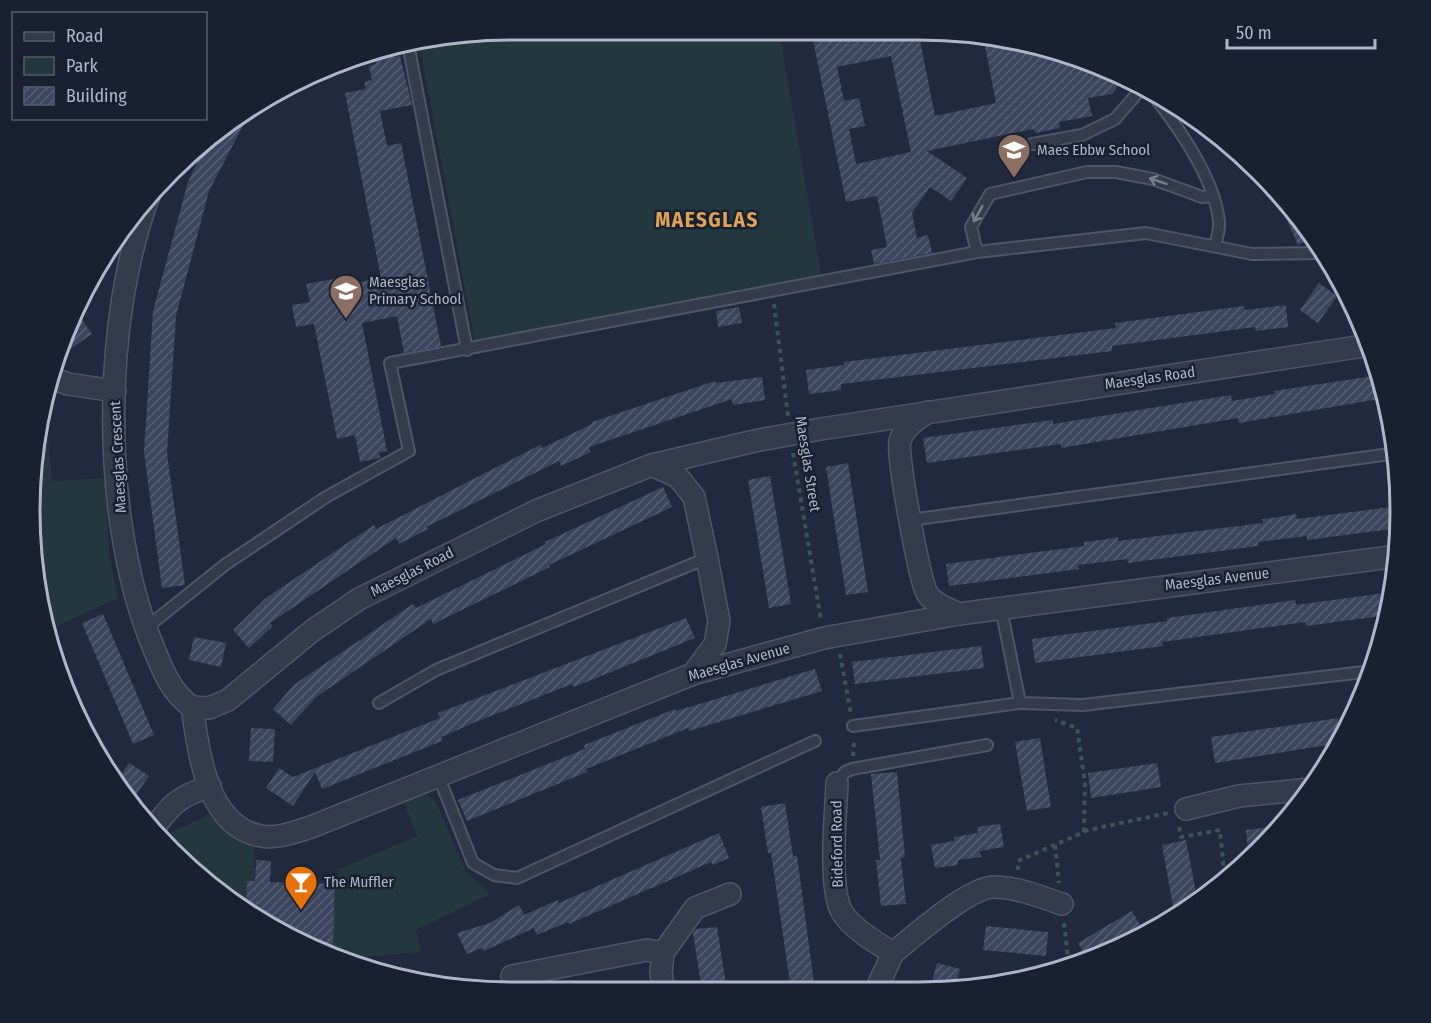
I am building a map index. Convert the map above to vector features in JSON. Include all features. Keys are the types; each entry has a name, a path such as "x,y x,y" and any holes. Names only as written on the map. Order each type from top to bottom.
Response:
{"street":[{"name":"Maesglas Crescent","path":"138,225 124,284 115,391 117,480 124,553 146,628 165,676 178,697 192,707"},
{"name":"Maesglas Road","path":"192,707 210,708 228,700 312,631 359,600 410,572 536,511 652,465 790,435 931,411 1361,346"},
{"path":"59,381 115,391"},
{"name":"Maesglas Road","path":"931,411 913,421 899,444 910,520 926,592 938,605 958,614"},
{"path":"652,465 678,477 694,498 707,558 719,621 715,644 693,674"},
{"name":"Maesglas Avenue","path":"192,707 198,748 210,786 224,816 244,830 262,836 285,835 693,674 830,637 958,614 1388,557"},
{"name":"Bideford Road","path":"845,776 835,884 843,913 871,940 893,953"},
{"path":"158,823 170,806 184,795 210,786"},
{"path":"1181,810 1239,796 1299,790"},
{"path":"880,982 893,953 953,904 992,886 1062,904"},
{"path":"662,982 663,953 695,908 730,894"},
{"path":"512,976 607,955 647,950 663,953"}],"lane":[{"path":"410,52 467,350"},
{"path":"1032,144 1082,135 1115,119 1137,94"},
{"path":"1162,108 1191,151 1213,196 1220,224 1215,245"},
{"path":"977,252 971,226 990,194 1086,172 1116,172 1153,179 1202,197 1213,196"},
{"path":"146,628 226,564 326,497 409,451 390,363 977,252 1146,232 1252,254 1313,253"},
{"path":"910,520 1386,454"},
{"path":"379,703 436,670 707,558"},
{"path":"1001,608 1025,704"},
{"path":"853,726 1025,704 1083,705 1363,672"},
{"path":"438,775 473,863 494,875 517,878 815,741"},
{"path":"845,776 987,745"}],"path":[{"name":"Maesglas Street","path":"773,292 790,435 830,637 853,726 845,776"},
{"path":"1025,704 1034,713 1077,728 1085,783 1084,831"},
{"path":"1018,891 1018,861 1084,831 1181,810 1181,837 1220,830 1224,871"}],"green space":[{"path":"512,40 781,40 823,285 475,344 420,50"},
{"path":"48,432 52,481 106,478 109,553 118,598 56,627 45,573 40,512"},
{"path":"427,795 436,802 466,872 490,894 416,930 421,952 359,957 331,947 333,947 335,884 339,869 417,836 403,801"},
{"path":"209,815 254,848 255,881 249,902 201,866 178,845 169,836 172,832"}],"building":[{"path":"813,40 920,40 935,116 996,103 985,46 1071,65 1119,85 1112,94 1088,98 1092,116 1059,122 1060,128 1036,133 1033,129 927,151 967,178 951,201 930,187 912,213 917,238 928,235 932,253 874,264 871,250 887,247 877,196 846,202","holes":["891,56 911,152 856,164 849,129 865,126 859,98 844,101 837,67"]},
{"path":"400,56 412,105 380,111 387,146 401,143 441,346 404,353 397,316 362,323 387,451 379,453 380,458 360,462 355,435 337,439 314,324 296,327 292,305 310,302 306,284 334,279 335,287 381,278 345,93 366,89 364,82 372,80 369,66 376,64 375,61"},
{"path":"243,125 209,191 176,316 167,453 185,585 162,588 144,452 153,311 188,182 199,159"},
{"path":"1285,214 1305,242 1298,245"},
{"path":"1319,283 1337,296 1318,323 1300,310"},
{"path":"1286,305 1288,327 1256,331 1255,327 1112,346 1112,351 841,384 841,390 809,394 806,370 844,365 844,362 1116,328 1115,323 1244,306 1245,310"},
{"path":"739,307 742,323 718,327 716,311"},
{"path":"82,319 92,334 69,350"},
{"path":"1370,376 1376,400 1239,423 1238,418 1061,448 1061,444 927,463 923,438 1053,420 1053,424 1231,395 1232,401 1275,394 1274,391"},
{"path":"762,377 765,400 733,405 732,399 589,447 591,452 561,466 559,461 426,527 428,529 399,544 396,538 270,623 273,626 249,648 233,630 266,598 374,525 376,529 540,445 542,448 592,422 715,381 716,383"},
{"path":"848,463 868,592 846,595 826,467"},
{"path":"770,476 791,604 769,608 748,480"},
{"path":"663,487 672,507 549,565 550,567 433,624 431,619 316,697 291,725 273,709 295,684 413,604 416,608 546,544 545,542"},
{"path":"1390,507 1389,529 1307,540 1307,536 1258,542 1258,546 1128,563 1127,559 1078,565 1079,569 949,586 946,564 1084,546 1084,542 1118,537 1118,541 1263,523 1262,519 1296,514 1297,519"},
{"path":"1383,593 1378,616 1306,626 1305,622 1162,642 1163,646 1035,663 1032,639 1167,621 1167,618 1295,600 1296,605"},
{"path":"103,614 154,735 133,744 82,623"},
{"path":"686,618 695,638 574,687 572,684 478,721 441,737 442,741 322,789 315,772 293,806 266,788 279,768 293,777 440,718 438,713"},
{"path":"194,637 226,643 221,667 189,660"},
{"path":"981,646 984,668 855,684 852,662"},
{"path":"815,669 822,691 689,731 688,728 467,821 458,800 585,749 584,745 675,709 676,711"},
{"path":"1338,718 1339,726 1328,745 1215,763 1211,737"},
{"path":"251,728 275,729 273,762 249,761"},
{"path":"1040,738 1051,807 1027,811 1015,742"},
{"path":"129,763 149,776 136,795 121,775"},
{"path":"1157,763 1161,787 1091,798 1088,773"},
{"path":"897,772 905,857 901,858 906,904 881,906 876,860 880,860 871,774"},
{"path":"785,803 793,856 797,856 814,982 790,982 771,853 768,853 761,807"},
{"path":"1000,824 1004,847 980,851 981,857 958,860 958,865 935,868 931,845 954,841 954,837 978,833 977,827"},
{"path":"1269,827 1248,850 1246,830"},
{"path":"719,833 729,858 713,865 711,862 569,924 568,922 537,935 534,928 484,951 482,948 467,954 457,933 490,923 519,905 524,915 558,900 559,903"},
{"path":"1186,840 1196,892 1173,908 1162,845"},
{"path":"256,860 271,861 270,882 335,884 333,947 303,934 246,900 247,881 255,881"},
{"path":"1132,911 1141,927 1084,953 1078,943"},
{"path":"986,926 1048,932 1046,956 983,950"},
{"path":"717,927 726,982 701,982 693,933 696,929"},
{"path":"937,963 960,969 957,980 932,982"}],"place":[{"name":"Maes Ebbw School","path":"1014,179"},
{"name":"Maesglas Primary School","path":"346,320"},
{"name":"The Muffler","path":"301,911"}],"district":[{"name":"MAESGLAS","path":"707,220"}]}
